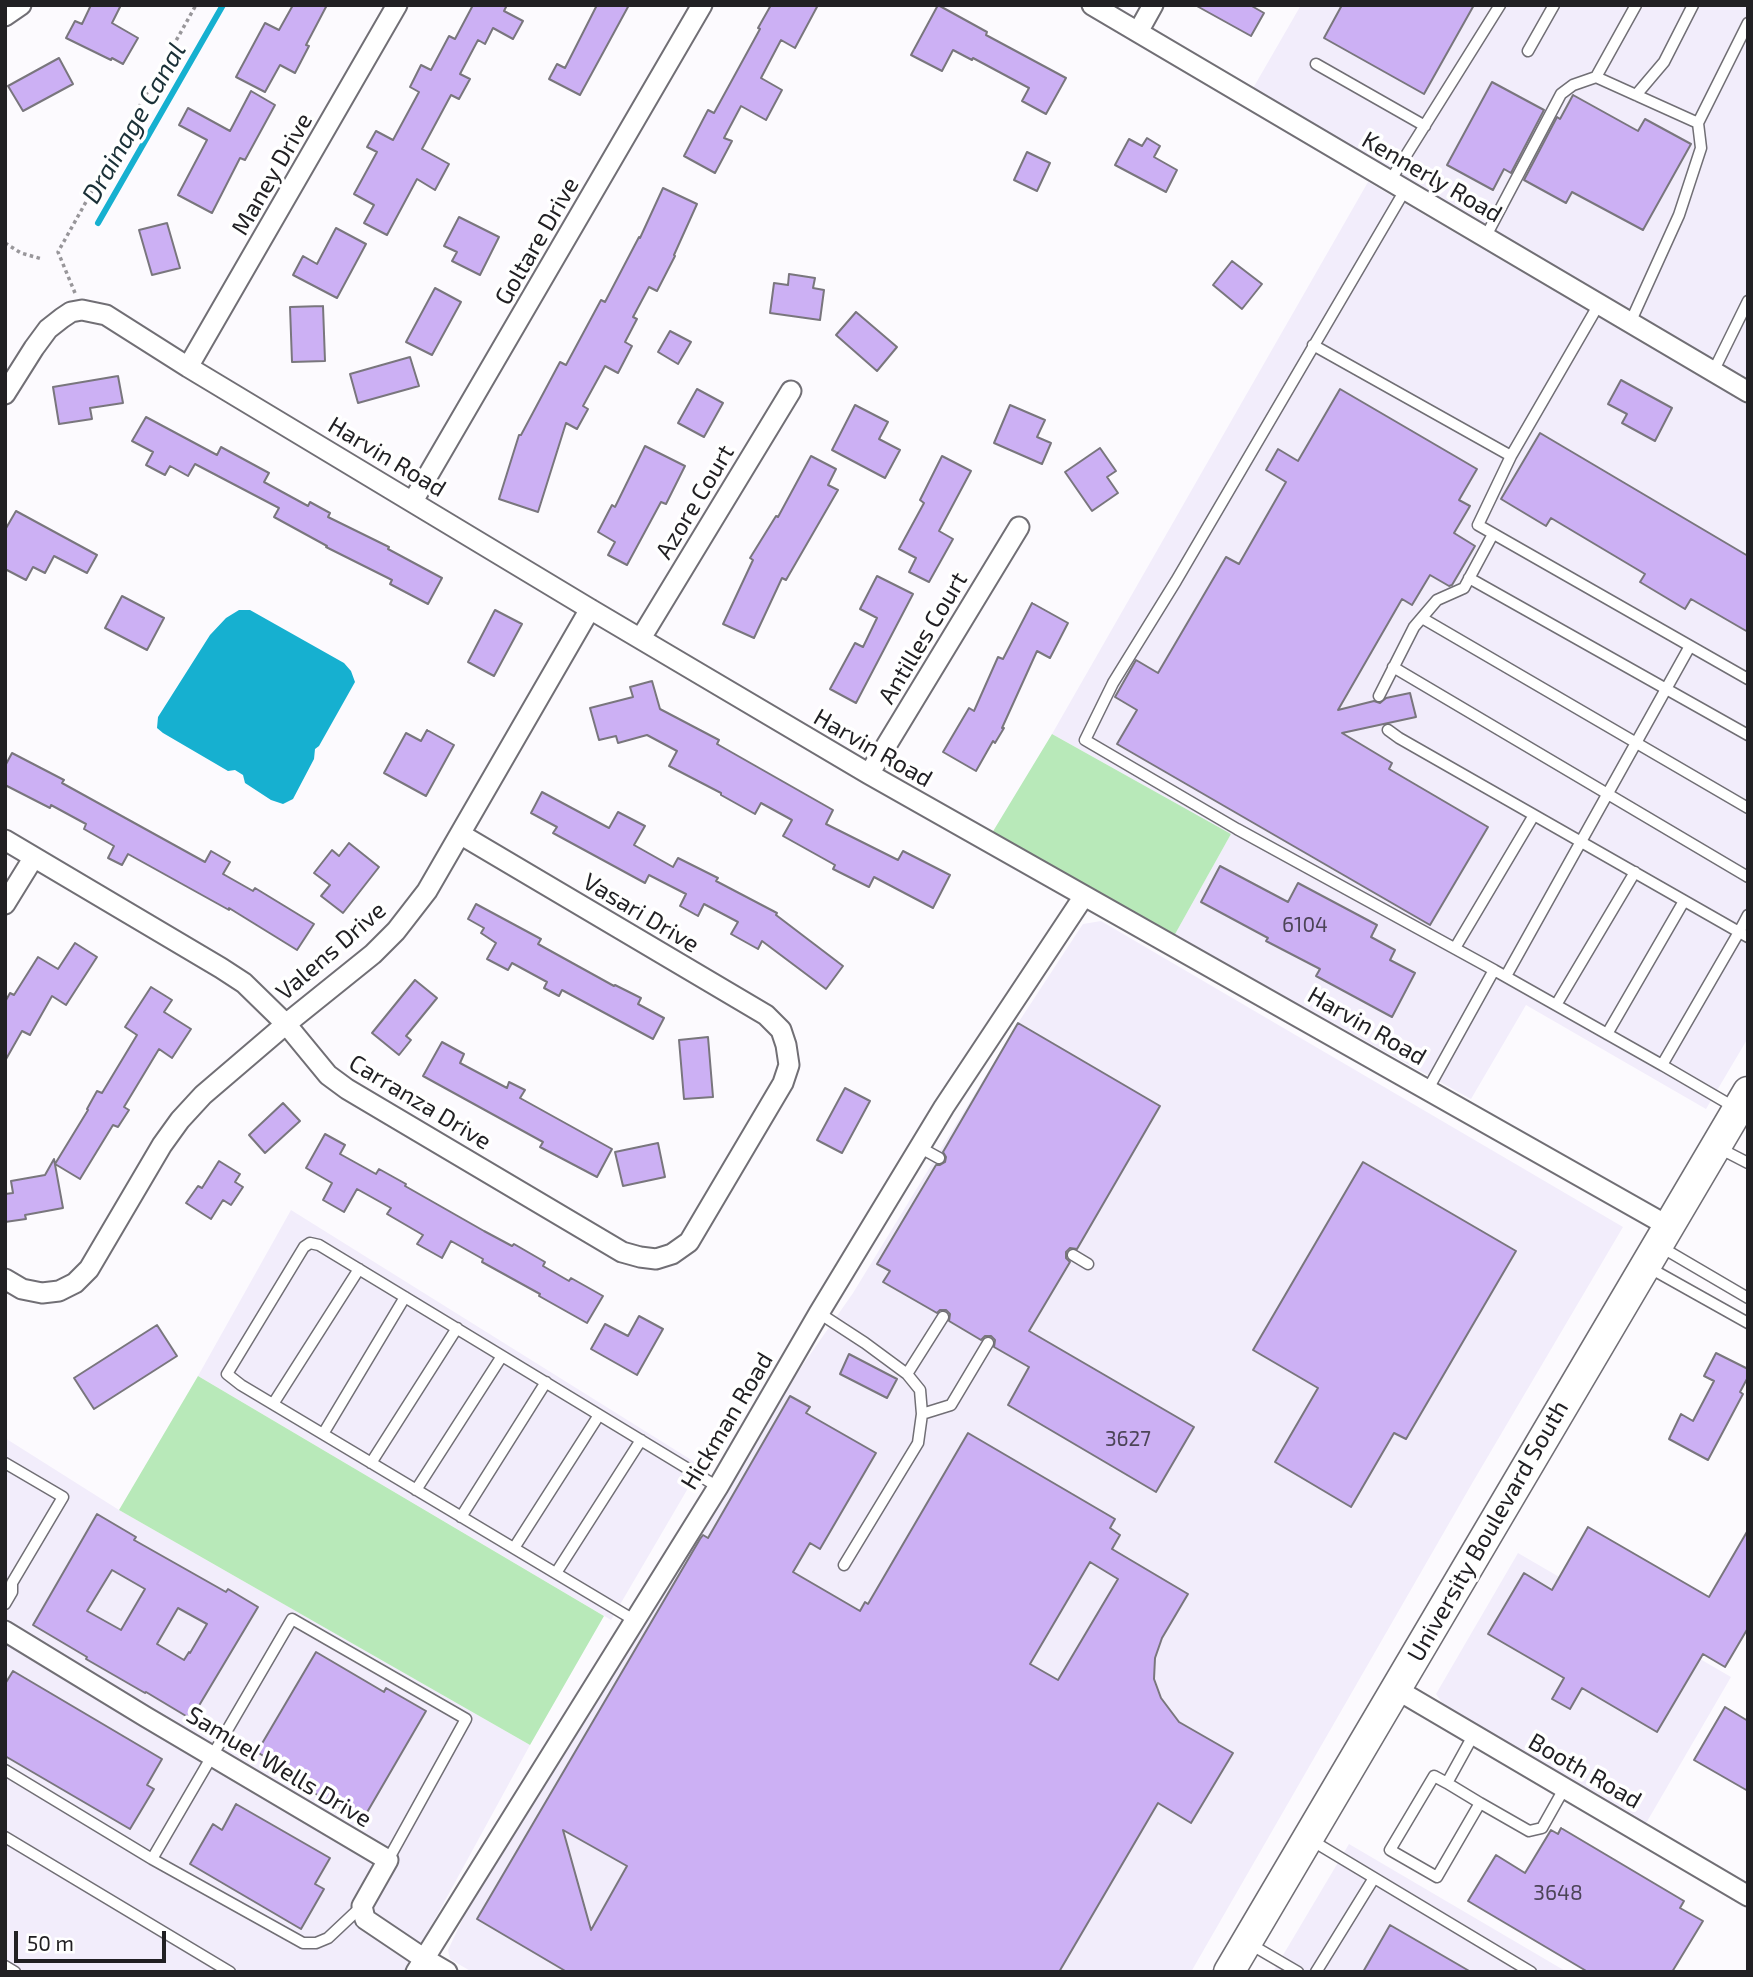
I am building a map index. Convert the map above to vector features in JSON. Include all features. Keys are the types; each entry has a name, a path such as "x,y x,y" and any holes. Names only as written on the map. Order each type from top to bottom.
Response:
{"main road":[{"name":"University Boulevard South","path":"1229,1972 1743,1100"}],"street":[{"path":"5,16 21,5"},
{"name":"Maney Drive","path":"188,367 397,5"},
{"name":"Goltare Drive","path":"413,502 702,5"},
{"name":"Kennerly Road","path":"1092,5 1748,392"},
{"path":"1138,32 1153,5"},
{"path":"5,394 48,329 71,312 82,310"},
{"name":"Harvin Road","path":"82,310 106,315 590,609 869,774 1428,1089 1656,1245"},
{"name":"Azore Court","path":"641,638 791,391"},
{"name":"Antilles Court","path":"869,774 1018,527"},
{"name":"Valens Drive","path":"5,1279 22,1289 42,1293 60,1291 75,1283 89,1269 180,1119 203,1095 373,954 396,931 427,891 590,609"},
{"name":"Vasari Drive","path":"460,834 766,1015 780,1030 789,1065 783,1083 688,1242 672,1254 656,1259"},
{"name":"Carranza Drive","path":"5,840 244,983 286,1024 328,1075 347,1089 622,1252 656,1259"},
{"path":"5,904 34,857"},
{"name":"Hickman Road","path":"419,1965 718,1487 919,1147 1084,897"},
{"name":"Samuel Wells Drive","path":"5,1632 388,1860"},
{"name":"Booth Road","path":"1396,1689 1748,1896"},
{"path":"388,1860 362,1906 365,1919 419,1965 447,1972"}],"lane":[{"path":"1500,5 1425,126 1398,185 1313,345 1176,581 1112,683 1085,740 1237,829 1662,1065 1743,1100"},
{"path":"1528,51 1554,5"},
{"path":"1486,236 1561,94 1573,85 1596,77 1636,5"},
{"path":"1636,95 1664,62 1693,5"},
{"path":"1630,323 1679,215 1701,148 1698,123 1748,23"},
{"path":"1317,64 1425,126"},
{"path":"1596,77 1698,123"},
{"path":"1713,372 1748,301"},
{"path":"1598,304 1511,457 1478,525 1748,678"},
{"path":"1313,345 1511,457"},
{"path":"1379,696 1414,627 1437,600 1464,588 1493,534"},
{"path":"1469,578 1748,735"},
{"path":"1422,618 1748,808"},
{"path":"1506,976 1690,646"},
{"path":"1393,667 1748,877"},
{"path":"1388,730 1743,934"},
{"path":"1455,948 1534,815"},
{"path":"1556,1005 1634,872"},
{"path":"1607,1034 1684,901"},
{"path":"1662,1065 1743,934 1748,915"},
{"path":"1428,1089 1494,970"},
{"path":"1716,1146 1748,1163"},
{"path":"919,1147 939,1158"},
{"path":"634,1620 241,1385 227,1374 304,1247 310,1243 319,1245 718,1487"},
{"path":"1656,1245 1748,1298"},
{"path":"1656,1245 1748,1323"},
{"path":"1073,1255 1088,1264"},
{"path":"273,1404 359,1269"},
{"path":"323,1434 405,1297"},
{"path":"819,1313 907,1374 920,1390 922,1414 918,1443 844,1565"},
{"path":"907,1374 943,1317"},
{"path":"371,1463 457,1328"},
{"path":"922,1414 951,1405 988,1343"},
{"path":"416,1490 502,1356"},
{"path":"461,1517 546,1382"},
{"path":"514,1548 599,1415"},
{"path":"556,1573 641,1440"},
{"path":"5,1463 63,1497 12,1583 12,1592 5,1604"},
{"path":"152,1859 292,1619 467,1720 388,1860"},
{"path":"1447,1783 1474,1734"},
{"path":"5,1770 152,1859 303,1943 316,1943 328,1938 362,1906"},
{"path":"1480,1803 1437,1877 1390,1850 1434,1776 1529,1831 1542,1828 1565,1787"},
{"path":"5,1837 230,1972"},
{"path":"1307,1838 1531,1972"},
{"path":"1316,1972 1374,1878"},
{"path":"1247,1942 1298,1972"},
{"path":"5,1966 15,1972"}],"path":[{"path":"82,310 58,252 196,5"},
{"path":"5,243 22,253 42,259"}],"shaded area":[{"path":"1301,5 1748,5 1748,382 1252,90"},
{"path":"1368,182 1748,404 1748,1038 1706,1109 1526,1005 1471,1099 1174,936 1231,834 1052,734"},
{"path":"1101,921 1623,1227 1191,1972 472,1972 450,1959 448,1950 467,1910 627,1646 800,1369 853,1293 1018,1023 1083,924"},
{"path":"291,1210 701,1466 611,1620 198,1376"},
{"path":"5,1438 119,1510 530,1745 406,1972 5,1972"},
{"path":"1518,1553 1731,1677 1645,1825 1443,1704 1436,1694"},
{"path":"1349,1844 1567,1972 1273,1972"}],"green space":[{"path":"1052,734 1231,834 1174,936 992,833"},
{"path":"198,1376 604,1616 530,1745 119,1510"}],"water":[{"path":"239,610 250,610 344,663 355,682 315,749 314,759 293,799 283,804 271,800 245,783 243,775 235,770 228,771 157,728 158,717 210,635 226,618"}],"building":[{"path":"91,5 121,5 112,23 138,38 123,64 66,38 75,21 82,24"},
{"path":"293,5 327,5 295,73 280,65 265,92 236,77 265,23 279,30"},
{"path":"473,5 507,5 504,11 523,21 513,39 493,28 485,44 478,40 460,74 470,79 459,99 451,95 422,149 449,164 435,190 417,179 387,235 364,223 374,205 354,194 377,152 367,147 376,131 393,140 419,92 410,87 421,65 431,70 449,36 455,39"},
{"path":"597,5 629,5 580,95 549,79 557,64 565,68"},
{"path":"771,5 818,5 795,48 781,40 761,78 782,90 766,120 741,106 724,138 732,141 715,173 684,156 708,110 714,113"},
{"path":"938,5 987,32 986,35 1066,78 1046,114 1022,101 1029,88 973,58 972,60 953,50 942,71 911,55"},
{"path":"1195,5 1250,5 1264,13 1251,36"},
{"path":"1342,5 1474,5 1424,94 1324,38"},
{"path":"59,58 73,84 23,111 8,86"},
{"path":"1492,82 1544,110 1511,173 1504,169 1493,190 1447,165"},
{"path":"251,91 275,105 245,160 240,158 212,213 178,195 207,140 179,125 188,108 230,131"},
{"path":"1573,95 1638,131 1645,119 1691,144 1643,230 1572,192 1566,203 1524,180 1557,117 1560,119"},
{"path":"1147,138 1160,146 1154,157 1177,170 1166,192 1115,165 1129,139 1142,146"},
{"path":"1027,152 1050,163 1037,191 1014,180"},
{"path":"663,188 697,204 657,291 649,287 633,317 637,319 625,342 632,346 618,373 605,366 583,406 588,409 577,429 566,423 538,512 499,499 519,435 560,362 566,365 601,300 605,302 640,238"},
{"path":"459,217 499,237 480,275 452,261 457,252 444,246"},
{"path":"167,223 180,268 152,275 139,230"},
{"path":"336,228 366,244 337,298 293,275 303,256 317,264"},
{"path":"1232,261 1262,284 1242,309 1213,285"},
{"path":"789,274 815,278 813,288 824,290 820,320 770,313 774,283 788,285"},
{"path":"435,288 461,302 432,355 406,342"},
{"path":"323,306 325,361 292,362 290,307"},
{"path":"856,312 897,347 877,371 836,335"},
{"path":"670,331 691,342 678,364 658,352"},
{"path":"410,357 419,386 358,403 350,374"},
{"path":"118,376 123,403 90,408 92,419 59,424 53,387"},
{"path":"1621,380 1672,408 1655,441 1622,423 1627,414 1608,404"},
{"path":"697,389 723,403 704,437 678,423"},
{"path":"1340,389 1477,469 1459,500 1470,506 1454,533 1475,546 1452,585 1449,586 1430,575 1412,605 1402,599 1338,710 1374,701 1380,703 1386,698 1410,693 1416,717 1342,733 1392,763 1389,769 1488,827 1430,925 1117,744 1137,710 1115,697 1136,660 1158,673 1226,557 1239,564 1286,482 1266,470 1278,449 1298,461"},
{"path":"855,405 888,422 879,439 900,450 885,478 832,450"},
{"path":"1010,405 1045,420 1037,437 1051,443 1042,464 994,443"},
{"path":"146,417 217,455 221,447 269,473 264,482 308,506 310,502 330,513 328,517 389,547 388,549 442,578 428,604 390,584 392,580 274,517 279,508 195,464 188,476 170,466 165,475 146,465 153,452 132,441"},
{"path":"1540,433 1748,556 1748,632 1691,599 1685,609 1640,582 1645,574 1551,518 1546,526 1501,499"},
{"path":"645,446 685,466 666,504 661,502 627,565 608,555 615,542 598,532 612,505 615,507"},
{"path":"1100,448 1116,471 1107,477 1118,493 1092,511 1065,472"},
{"path":"811,456 836,469 828,485 838,490 786,580 782,578 754,638 723,624 753,560 750,558 776,516 778,517"},
{"path":"942,456 971,471 939,531 953,539 929,582 909,572 916,558 899,549 924,503 920,500"},
{"path":"16,511 97,555 87,573 54,556 45,573 33,567 26,580 5,569 5,530"},
{"path":"877,576 913,594 856,703 830,689 855,643 863,647 877,618 860,609"},
{"path":"122,596 164,618 147,650 105,628"},
{"path":"1032,603 1068,623 1050,658 1037,651 1004,728 995,743 993,741 976,771 943,752 969,708 974,711 998,657 1003,659"},
{"path":"495,610 522,624 494,676 468,662"},
{"path":"652,681 660,709 719,740 717,744 833,810 826,824 898,860 903,851 950,875 933,908 874,877 869,887 833,869 835,865 783,836 792,820 761,803 755,814 669,766 677,751 647,735 618,743 616,736 599,740 590,708 633,697 630,687"},
{"path":"427,730 454,745 426,796 384,773 406,733 421,741"},
{"path":"12,753 205,862 211,851 230,862 223,874 253,891 255,888 314,924 297,950 229,908 128,854 122,865 108,858 114,846 84,829 86,824 5,785 5,766"},
{"path":"542,792 609,828 618,812 645,826 634,845 673,867 678,858 718,878 716,881 777,913 776,915 843,966 826,989 762,941 758,949 731,934 738,922 704,904 698,916 680,906 686,894 649,875 645,883 553,833 557,827 531,813"},
{"path":"349,843 379,867 343,913 321,896 330,885 314,873 332,850 339,856"},
{"path":"1220,866 1288,902 1298,883 1377,925 1371,937 1395,950 1390,960 1415,973 1392,1017 1316,976 1320,969 1201,902"},
{"path":"476,904 541,939 538,944 641,998 638,1004 664,1018 653,1039 562,990 559,996 544,988 547,982 512,963 508,970 487,959 496,943 481,933 484,928 468,919"},
{"path":"75,943 97,957 66,1005 52,996 30,1035 22,1031 5,1061 5,1002 10,993 14,995 38,957 58,969"},
{"path":"415,980 437,998 406,1036 411,1040 399,1055 372,1033"},
{"path":"151,987 172,1000 164,1012 191,1029 172,1058 159,1049 124,1107 129,1110 118,1127 113,1125 80,1179 55,1164 97,1091 102,1093 137,1035 125,1027"},
{"path":"1018,1023 1160,1106 1077,1249 1070,1248 1066,1252 1066,1258 1070,1262 1029,1331 1194,1427 1156,1492 1008,1405 1029,1367 994,1347 995,1340 991,1336 985,1336 981,1340 949,1321 950,1314 946,1310 937,1313 883,1282 890,1271 877,1264 936,1165 945,1162 943,1152"},
{"path":"708,1037 713,1097 684,1099 679,1040"},
{"path":"442,1042 464,1054 460,1063 507,1088 509,1082 525,1090 520,1098 612,1149 597,1177 540,1147 543,1142 423,1076"},
{"path":"845,1088 870,1101 842,1153 817,1140"},
{"path":"283,1103 300,1121 265,1153 249,1135"},
{"path":"325,1134 345,1145 340,1154 376,1174 379,1169 484,1231 545,1262 543,1266 569,1281 571,1278 603,1296 587,1323 451,1241 442,1258 417,1244 423,1235 387,1214 391,1208 357,1189 344,1212 323,1200 332,1183 306,1168"},
{"path":"658,1143 665,1177 623,1186 615,1152"},
{"path":"54,1159 63,1208 25,1215 26,1219 5,1222 5,1194 13,1193 11,1181 45,1175"},
{"path":"219,1161 240,1174 235,1182 243,1187 231,1205 223,1200 211,1219 186,1203 198,1186 202,1188"},
{"path":"1363,1162 1516,1251 1406,1439 1394,1433 1351,1507 1275,1462 1318,1388 1253,1350"},
{"path":"639,1316 663,1329 637,1375 591,1349 605,1324 628,1336"},
{"path":"157,1325 177,1356 94,1409 74,1378"},
{"path":"1716,1353 1748,1369 1748,1377 1740,1392 1743,1394 1708,1460 1669,1439 1681,1414 1693,1421 1714,1381 1704,1376"},
{"path":"849,1354 897,1379 887,1398 840,1374"},
{"path":"790,1396 810,1407 806,1413 876,1453 820,1549 810,1543 793,1572 860,1611 865,1602 868,1604 968,1433 1115,1519 1110,1528 1120,1535 1112,1549 1188,1594 1162,1638 1155,1658 1154,1679 1161,1698 1179,1722 1233,1753 1191,1823 1158,1803 1059,1972 567,1972 477,1919 700,1539 703,1535 708,1538","holes":["1090,1562 1118,1579 1058,1680 1030,1664","563,1830 627,1866 591,1930"]},
{"path":"97,1514 136,1537 134,1540 258,1607 191,1719 86,1659 87,1657 33,1625","holes":["112,1570 145,1589 121,1630 87,1611","178,1608 207,1624 184,1660 157,1644"]},
{"path":"1588,1527 1709,1597 1748,1530 1748,1628 1725,1667 1703,1654 1657,1732 1582,1688 1570,1709 1552,1699 1564,1678 1488,1634 1524,1573 1552,1590"},
{"path":"316,1652 384,1692 386,1688 426,1711 362,1821 280,1773 283,1768 257,1752"},
{"path":"13,1671 162,1759 147,1785 154,1789 130,1829 5,1756 5,1684"},
{"path":"1725,1707 1748,1721 1748,1791 1694,1760"},
{"path":"236,1804 330,1858 315,1884 324,1889 301,1929 190,1864 213,1824 222,1830"},
{"path":"1561,1828 1684,1901 1680,1908 1703,1921 1672,1972 1588,1972 1468,1901 1496,1855 1525,1873 1551,1830 1558,1834"},
{"path":"1390,1925 1471,1972 1363,1972"}],"waterway":[{"name":"Drainage Canal","path":"98,223 223,5"}]}
